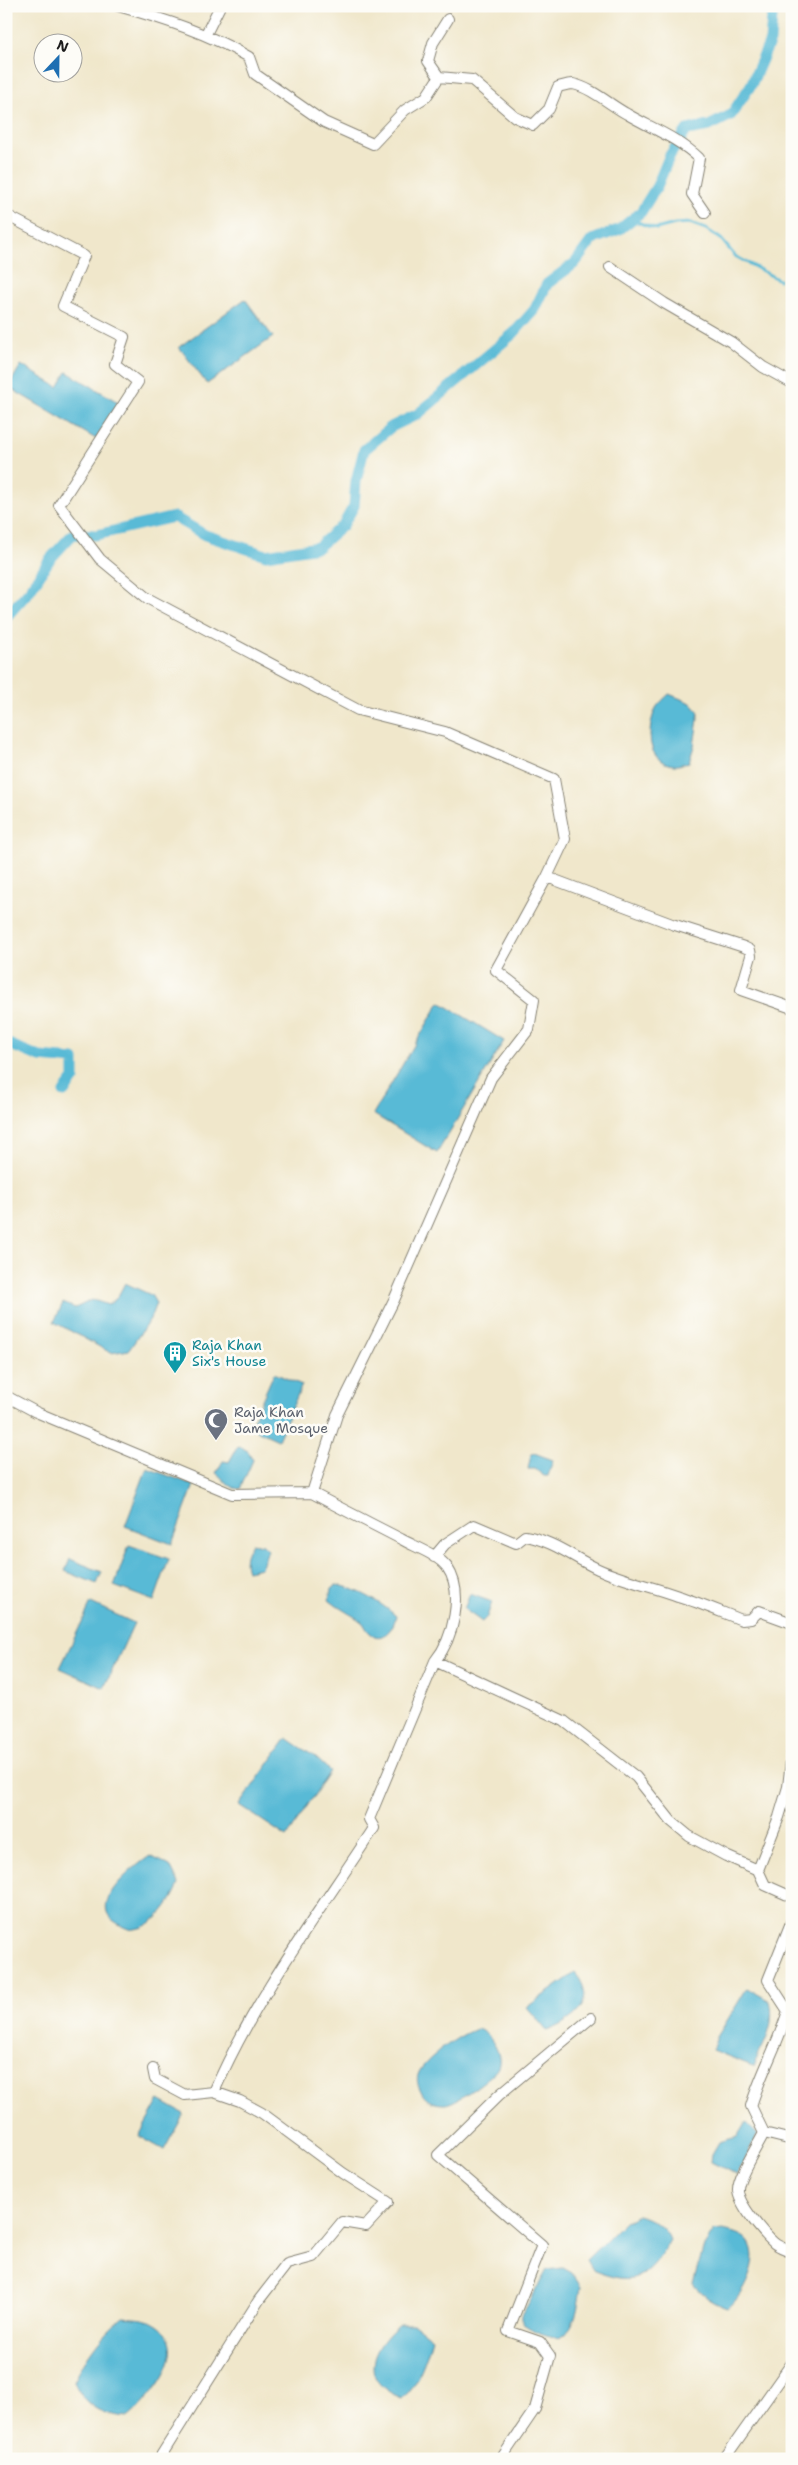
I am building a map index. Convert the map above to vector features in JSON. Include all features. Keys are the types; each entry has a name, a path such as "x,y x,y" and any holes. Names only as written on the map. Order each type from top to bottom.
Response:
{"street":[{"path":"118,6 161,18 206,34 250,57 255,74 324,122 373,144 405,110 426,97 439,77"},
{"path":"206,34 220,6"},
{"path":"439,77 428,61 433,43 448,19"},
{"path":"439,77 472,80 515,117 533,125 549,109 558,87 572,84 661,132 689,149 699,158 692,194 705,213"},
{"path":"6,215 84,256 63,306 124,337 115,364 138,382 59,505 100,559 147,598 358,710 444,732 554,779 565,838 547,877 496,970 534,1000 529,1029 492,1078 394,1300 337,1415 312,1493"},
{"path":"610,267 664,303 731,342 763,367 792,383"},
{"path":"547,877 672,924 750,950 751,956 742,990 792,1008"},
{"path":"6,1396 36,1412 232,1494 312,1493 434,1557 447,1567 453,1581 455,1602 454,1625 445,1649 435,1661 369,1819 374,1828 286,1958 225,2065 214,2092"},
{"path":"434,1557 446,1544 474,1525 516,1543 525,1536 534,1537 598,1569 637,1585 677,1595 742,1620 752,1619 759,1611 792,1623"},
{"path":"435,1661 564,1721 636,1777 671,1821 689,1836 726,1856 758,1870 765,1885 792,1897"},
{"path":"758,1870 780,1817 786,1795 792,1752"},
{"path":"764,2133 751,2106 758,2085 781,2034 788,2011 768,1980 792,1920"},
{"path":"501,2459 535,2409 550,2356 540,2342 508,2331 542,2245 438,2155 499,2095 591,2018"},
{"path":"153,2068 155,2079 185,2095 214,2092 240,2101 262,2113 338,2169 388,2202 366,2226 342,2222 313,2257 287,2264 235,2335 159,2459"},
{"path":"764,2133 792,2140"},
{"path":"764,2133 740,2178 738,2191 740,2199 760,2227 776,2245 792,2252"},
{"path":"724,2459 792,2363"}],"water":[{"path":"245,299 273,337 207,384 179,347"},
{"path":"21,365 58,387 67,372 118,402 96,439 8,387"},
{"path":"669,694 691,703 699,712 694,746 689,762 677,765 665,763 658,758 653,751 651,743 650,734 653,716 657,706"},
{"path":"440,1002 504,1041 437,1153 373,1114"},
{"path":"125,1283 151,1295 156,1303 150,1319 129,1350 111,1353 54,1322 63,1303 75,1308 90,1300 108,1305 117,1298"},
{"path":"274,1373 302,1385 278,1440 250,1427"},
{"path":"238,1446 248,1451 253,1460 240,1489 229,1485 216,1473 223,1461 229,1462"},
{"path":"534,1453 553,1460 548,1476 544,1476 535,1469 528,1469 531,1455"},
{"path":"147,1468 194,1485 172,1544 125,1526"},
{"path":"252,1543 263,1545 268,1550 261,1568 247,1571 246,1557"},
{"path":"129,1545 169,1559 154,1601 114,1586"},
{"path":"70,1559 102,1572 97,1584 65,1571"},
{"path":"336,1585 360,1592 396,1616 390,1630 383,1636 374,1636 362,1622 329,1600 331,1589"},
{"path":"470,1594 492,1602 487,1617 482,1622 464,1609"},
{"path":"91,1603 134,1623 104,1688 60,1668"},
{"path":"287,1738 315,1757 330,1771 287,1837 239,1805"},
{"path":"150,1856 170,1866 179,1884 168,1905 150,1923 143,1927 132,1929 121,1926 107,1913 110,1895 125,1876"},
{"path":"575,1973 582,1983 585,1993 584,2001 574,2015 557,2027 547,2031 527,2007"},
{"path":"747,1988 770,2001 771,2010 768,2035 753,2066 712,2050 717,2037"},
{"path":"477,2029 487,2035 498,2052 499,2064 497,2069 480,2084 456,2100 444,2104 428,2100 419,2087 417,2078 421,2069 435,2055 462,2035"},
{"path":"159,2100 184,2114 164,2150 139,2136"},
{"path":"746,2122 758,2134 737,2175 711,2162 712,2154 719,2142 737,2137"},
{"path":"638,2215 648,2218 657,2224 665,2231 670,2240 655,2264 639,2276 630,2278 619,2278 592,2270 586,2260 624,2222"},
{"path":"723,2230 746,2239 752,2249 753,2257 752,2267 745,2286 728,2308 709,2299 693,2284 704,2246 714,2231"},
{"path":"563,2268 572,2273 581,2287 576,2316 570,2328 559,2338 540,2333 526,2326 522,2323 522,2315 547,2270"},
{"path":"123,2317 150,2321 164,2331 170,2342 171,2355 167,2369 159,2383 150,2396 129,2417 103,2412 89,2404 83,2398 74,2381 95,2346"},
{"path":"400,2324 414,2324 432,2338 417,2378 402,2398 388,2391 379,2383 374,2373 373,2364 376,2353 382,2343"}],"waterway":[{"path":"6,617 30,590 50,559 73,534 96,535 174,517 205,535 266,555 318,547 343,525 354,506 356,481 364,450 391,427 418,414 514,333 535,309 547,284 575,263 592,240 620,229 641,212 657,186 670,155 687,130 709,126 731,115 751,85 770,41 773,6"},
{"path":"632,220 656,229 675,224 690,223 706,229 721,239 735,256 779,280"},
{"path":"6,1043 40,1057 74,1060 74,1079 64,1092"}],"place":[{"name":"Raja Khan Six's House","path":"175,1374"},
{"name":"Raja Khan Jame Mosque","path":"216,1441"}]}
